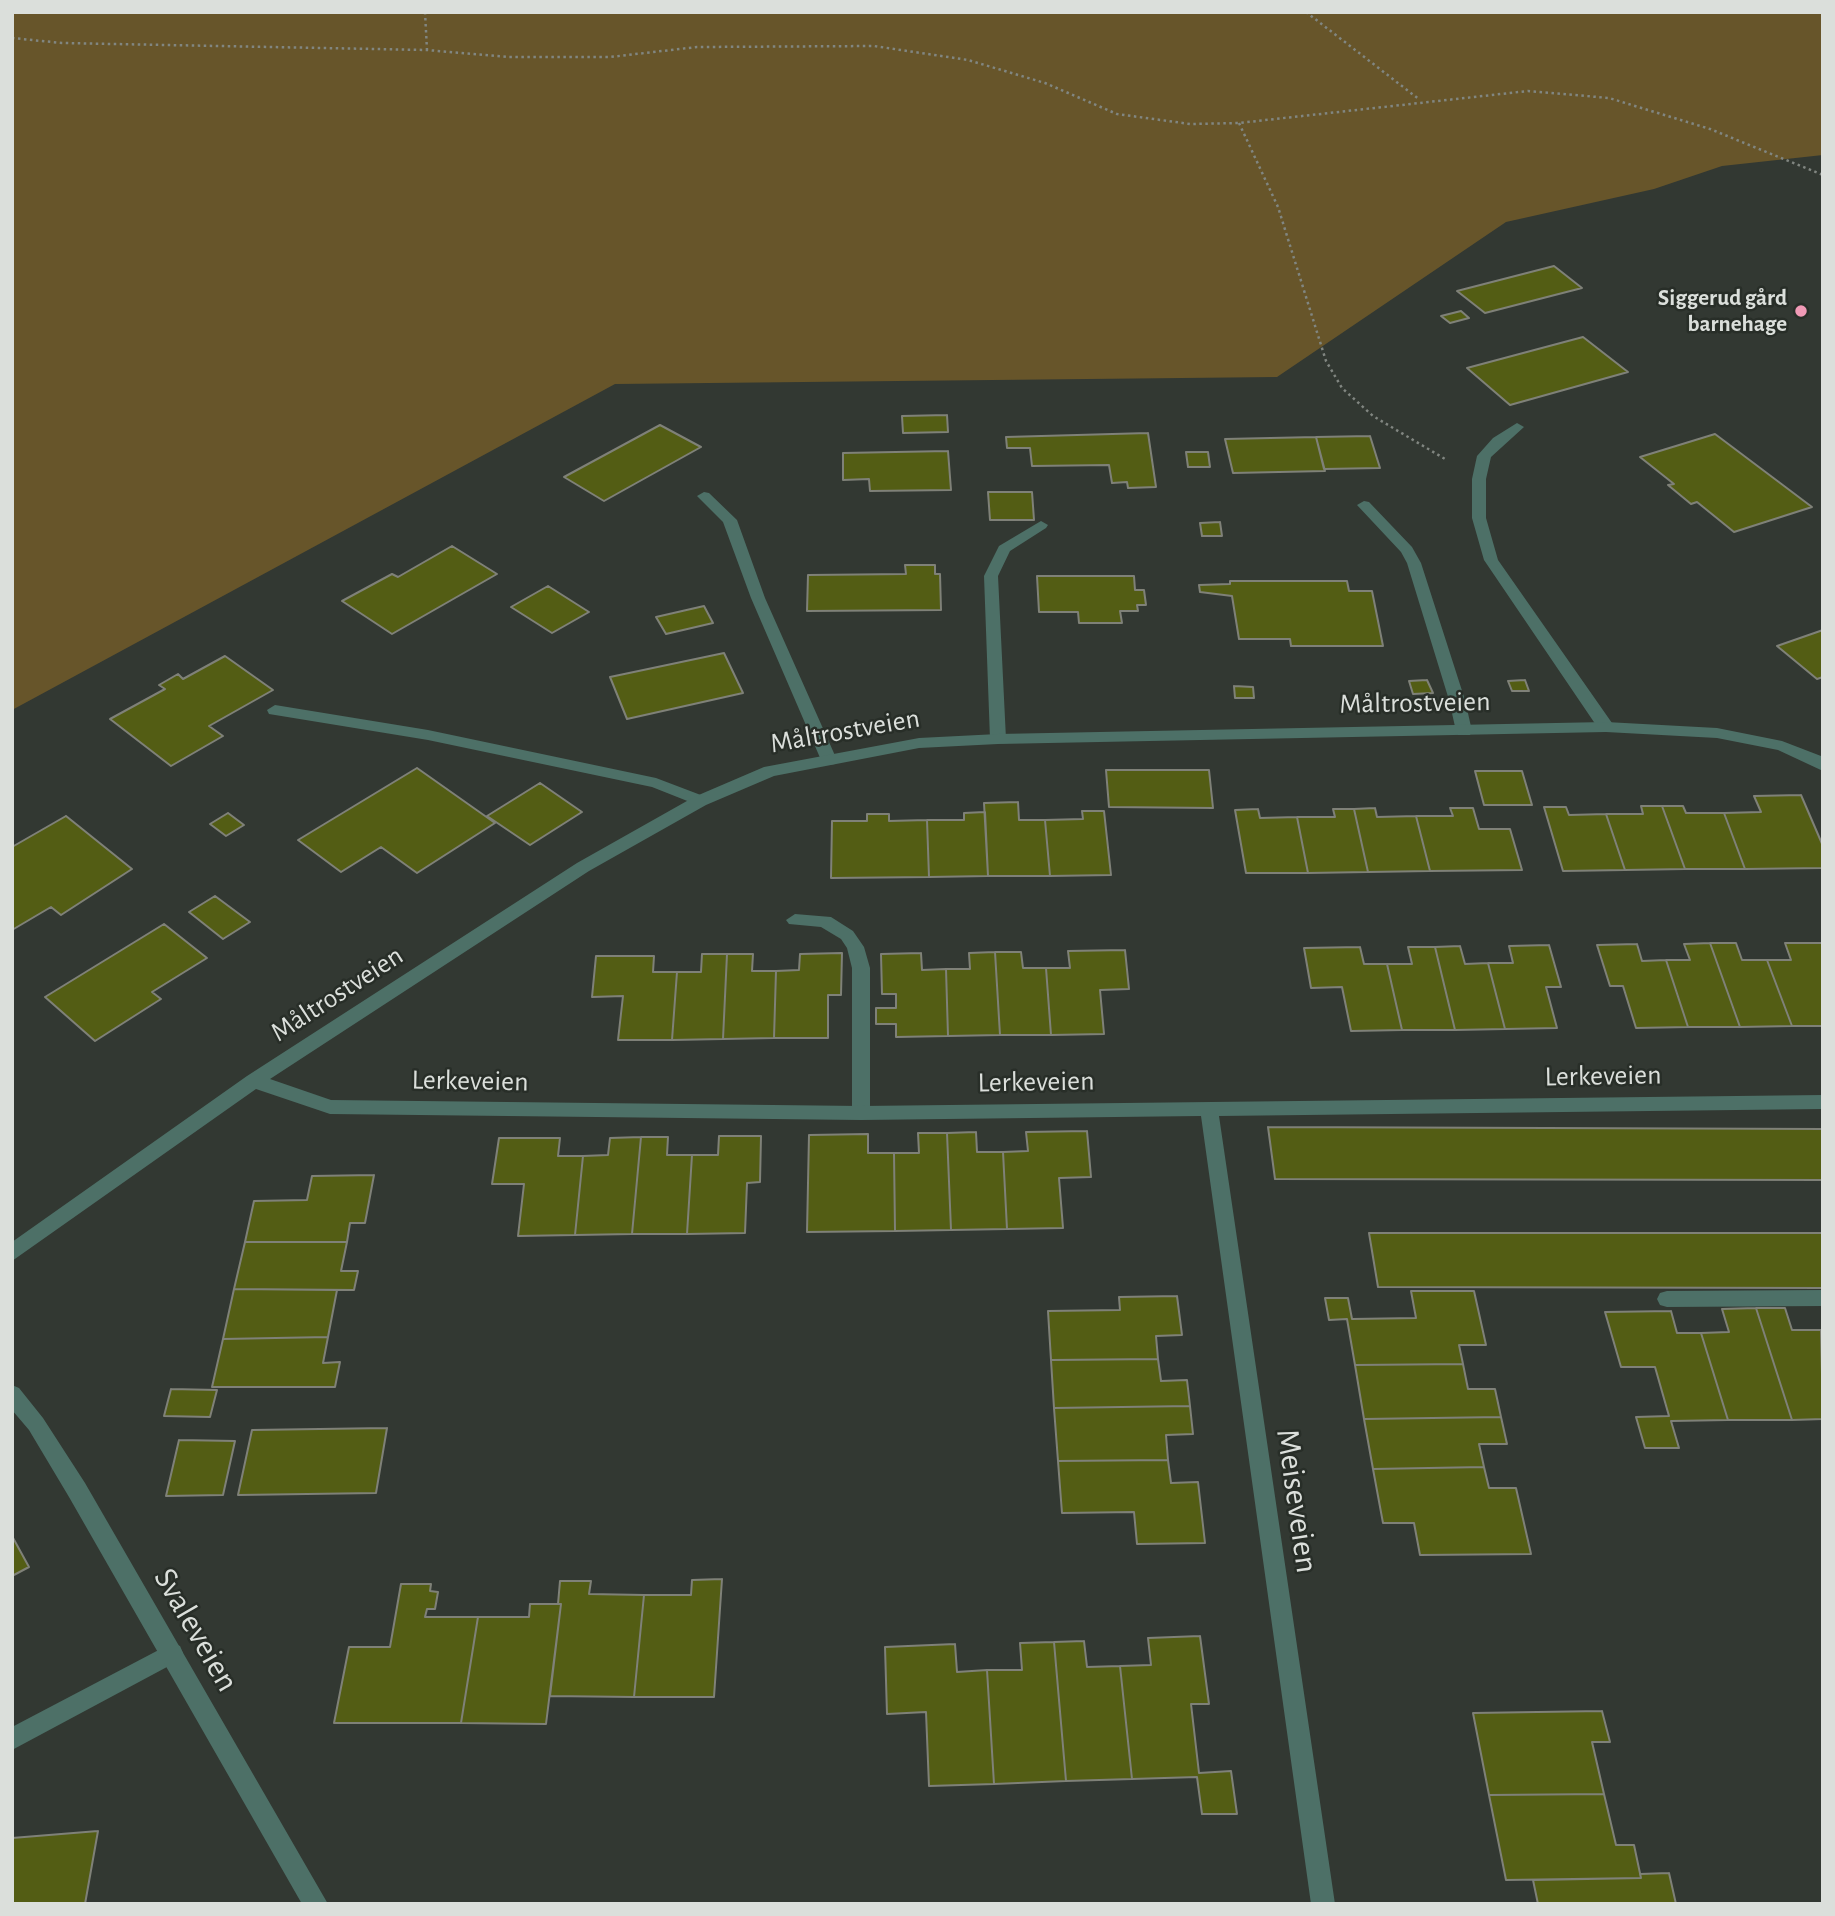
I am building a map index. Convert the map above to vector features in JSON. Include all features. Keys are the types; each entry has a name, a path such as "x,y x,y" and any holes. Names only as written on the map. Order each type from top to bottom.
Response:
{"street":[{"path":"1517,426 1484,456 1479,479 1479,518 1491,560 1606,727"},
{"path":"704,496 730,520 758,598 829,760"},
{"path":"1364,505 1407,550 1414,563 1457,700 1464,731"},
{"path":"998,739 991,576 1004,549 1041,525"},
{"path":"275,710 428,735 656,783 700,801"},
{"name":"Måltrostveien","path":"13,1251 254,1081 583,867 700,801 770,771 919,743 998,739 1606,727 1717,733 1782,746 1823,766"},
{"path":"795,920 825,921 847,935 855,947 861,968 862,1112"},
{"name":"Lerkeveien","path":"254,1081 330,1107 862,1112 1823,1102"},
{"name":"Meiseveien","path":"1209,1108 1323,1904"},
{"path":"1667,1298 1823,1298"},
{"name":"Svaleveien","path":"12,1394 36,1424 316,1904"},
{"path":"12,1739 172,1653"}],"path":[{"path":"425,12 427,50"},
{"path":"1306,12 1421,101"},
{"path":"12,38 62,43 427,50 508,57 610,57 697,47 874,46 968,60 1045,83 1117,114 1190,124 1238,123 1528,91 1609,98 1710,129 1823,175"},
{"path":"1238,123 1278,208 1326,361 1342,388 1373,415 1479,479"}],"shaded area":[{"path":"12,12 1823,12 1823,155 1722,166 1654,189 1506,222 1277,377 615,384 12,710"}],"building":[{"path":"1554,266 1582,288 1485,313 1457,291"},
{"path":"1461,311 1469,318 1450,323 1441,316"},
{"path":"1583,337 1628,372 1510,405 1467,368"},
{"path":"947,415 948,432 903,433 902,416"},
{"path":"660,425 701,447 604,501 564,477"},
{"path":"1148,433 1156,487 1128,488 1127,482 1112,483 1109,465 1032,466 1030,448 1007,448 1006,437"},
{"path":"1715,434 1812,507 1734,532 1697,502 1691,504 1668,485 1674,484 1640,457"},
{"path":"1370,436 1380,468 1324,469 1316,437"},
{"path":"1316,437 1325,471 1233,473 1225,439"},
{"path":"948,451 951,490 870,491 869,479 843,480 843,453"},
{"path":"1186,452 1208,452 1210,467 1188,467"},
{"path":"988,492 1032,492 1034,520 990,520"},
{"path":"1220,522 1222,536 1202,536 1200,523"},
{"path":"452,546 497,574 392,634 342,601 392,574 398,577"},
{"path":"905,565 935,565 935,574 940,574 941,610 807,611 808,575 906,574"},
{"path":"1037,576 1134,576 1135,590 1144,590 1146,605 1137,605 1138,611 1120,611 1122,623 1079,623 1078,612 1039,612"},
{"path":"1230,581 1347,581 1349,591 1372,591 1383,646 1291,646 1290,639 1239,639 1232,596 1200,592 1199,585 1230,584"},
{"path":"548,586 589,612 552,633 511,607"},
{"path":"704,606 713,623 666,634 656,617"},
{"path":"1823,630 1823,677 1817,679 1777,646"},
{"path":"724,653 743,693 627,719 610,677"},
{"path":"225,656 273,690 209,726 223,736 171,766 110,719 165,689 159,685 178,674 183,679"},
{"path":"1427,680 1433,693 1413,694 1409,681"},
{"path":"1525,680 1529,691 1512,691 1508,681"},
{"path":"1234,686 1253,687 1254,698 1235,698"},
{"path":"417,768 495,823 417,873 381,847 341,872 298,840"},
{"path":"1106,770 1209,770 1213,808 1109,807"},
{"path":"1475,771 1522,771 1532,805 1484,805"},
{"path":"540,783 582,812 530,845 487,816"},
{"path":"1801,795 1823,846 1823,868 1745,869 1724,813 1761,812 1754,796"},
{"path":"1018,802 1019,820 1045,820 1050,876 988,876 984,803"},
{"path":"1641,806 1662,806 1685,869 1625,870 1606,814 1643,814"},
{"path":"1662,806 1683,806 1686,813 1724,813 1745,869 1685,869"},
{"path":"1544,807 1566,807 1569,815 1606,814 1625,870 1563,871"},
{"path":"1375,808 1377,817 1416,816 1430,871 1368,872 1354,809"},
{"path":"1450,808 1473,808 1479,829 1510,829 1522,870 1430,871 1416,816 1453,816"},
{"path":"1258,809 1260,818 1297,817 1308,873 1246,873 1235,810"},
{"path":"1333,809 1354,809 1368,872 1308,873 1297,817 1335,817"},
{"path":"1082,811 1104,811 1111,875 1050,876 1045,820 1083,819"},
{"path":"985,812 988,876 929,877 927,820 964,820 964,813"},
{"path":"228,813 244,825 226,836 210,824"},
{"path":"867,814 889,814 889,821 927,820 929,877 831,878 832,821 867,821"},
{"path":"66,816 132,869 61,915 51,907 12,930 12,847"},
{"path":"215,896 250,922 223,939 189,912"},
{"path":"164,924 207,958 152,992 161,999 95,1041 45,997"},
{"path":"1710,943 1736,943 1742,960 1767,960 1792,1026 1740,1027"},
{"path":"1710,943 1740,1027 1688,1027 1666,960 1690,960 1684,944"},
{"path":"1785,943 1823,943 1823,1026 1792,1026 1767,960 1791,960"},
{"path":"1637,944 1642,961 1666,960 1688,1027 1636,1028 1623,986 1610,986 1597,945"},
{"path":"1549,945 1561,987 1546,987 1557,1028 1505,1029 1488,963 1513,963 1509,946"},
{"path":"1460,946 1465,964 1488,963 1505,1029 1455,1030 1435,947"},
{"path":"1360,947 1364,964 1387,964 1402,1030 1351,1031 1342,987 1311,988 1304,948"},
{"path":"1408,947 1435,947 1455,1030 1402,1030 1387,964 1412,964"},
{"path":"1125,950 1129,989 1100,990 1104,1034 1051,1035 1046,968 1070,968 1068,951"},
{"path":"995,952 1000,1035 948,1036 946,969 970,969 969,953"},
{"path":"995,952 1021,952 1023,968 1046,968 1051,1035 1000,1035"},
{"path":"842,953 841,995 828,995 828,1038 774,1038 776,971 799,970 800,954"},
{"path":"921,953 922,970 946,969 948,1036 896,1037 896,1024 876,1024 876,1008 896,1008 896,994 882,994 881,954"},
{"path":"702,954 727,954 723,1039 672,1040 677,972 701,972"},
{"path":"727,954 753,954 752,971 776,971 774,1038 723,1039"},
{"path":"596,956 654,956 653,972 677,972 672,1040 618,1040 623,996 592,997"},
{"path":"1268,1127 1823,1129 1823,1180 1275,1179"},
{"path":"1087,1131 1091,1177 1059,1178 1063,1228 1007,1229 1003,1152 1028,1151 1026,1132"},
{"path":"976,1132 977,1152 1003,1152 1007,1229 951,1230 947,1133"},
{"path":"918,1133 947,1133 951,1230 895,1231 894,1153 919,1153"},
{"path":"868,1134 868,1153 894,1153 895,1231 807,1232 809,1135"},
{"path":"719,1136 761,1136 760,1182 747,1183 745,1233 687,1234 692,1155 718,1155"},
{"path":"641,1137 668,1137 667,1155 692,1155 687,1234 632,1234"},
{"path":"641,1137 632,1234 575,1235 583,1156 608,1155 610,1138"},
{"path":"499,1138 560,1138 558,1156 583,1156 575,1235 518,1236 524,1184 492,1184"},
{"path":"374,1175 365,1223 350,1223 347,1242 245,1242 254,1201 307,1200 312,1176"},
{"path":"1369,1233 1823,1233 1823,1288 1378,1287"},
{"path":"245,1242 347,1242 341,1271 358,1271 354,1290 234,1289"},
{"path":"234,1289 337,1290 328,1337 223,1339"},
{"path":"1411,1291 1474,1291 1486,1345 1459,1345 1463,1364 1355,1365 1347,1319 1329,1320 1325,1298 1348,1298 1352,1319 1416,1318"},
{"path":"1177,1296 1182,1335 1156,1336 1158,1359 1051,1360 1048,1311 1120,1310 1119,1297"},
{"path":"1756,1308 1792,1420 1728,1420 1701,1333 1729,1332 1722,1309"},
{"path":"1756,1308 1785,1308 1792,1330 1821,1330 1823,1419 1792,1420"},
{"path":"1671,1311 1677,1333 1701,1333 1728,1420 1671,1421 1679,1448 1645,1448 1636,1417 1669,1416 1655,1367 1621,1367 1605,1312"},
{"path":"328,1337 323,1363 340,1362 335,1387 212,1387 223,1339"},
{"path":"1158,1359 1161,1381 1187,1380 1190,1406 1054,1408 1051,1360"},
{"path":"1463,1364 1468,1389 1495,1389 1501,1417 1364,1419 1355,1365"},
{"path":"171,1389 217,1390 210,1417 164,1416"},
{"path":"1190,1406 1193,1434 1166,1435 1168,1460 1058,1461 1054,1408"},
{"path":"1501,1417 1507,1444 1479,1444 1484,1467 1373,1469 1364,1419"},
{"path":"387,1428 376,1493 238,1495 252,1430"},
{"path":"179,1440 235,1441 223,1495 166,1496"},
{"path":"1168,1460 1171,1483 1198,1482 1205,1543 1137,1544 1134,1512 1062,1513 1058,1461"},
{"path":"1484,1467 1489,1488 1516,1488 1531,1554 1420,1555 1414,1523 1383,1523 1373,1469"},
{"path":"12,1536 29,1567 12,1576"},
{"path":"722,1579 714,1697 634,1697 644,1595 691,1595 692,1580"},
{"path":"560,1581 591,1581 589,1594 644,1595 634,1697 550,1696 561,1604 558,1604"},
{"path":"401,1584 431,1584 430,1591 438,1592 435,1609 427,1609 425,1617 478,1617 461,1723 334,1723 349,1647 390,1647"},
{"path":"530,1604 561,1604 546,1724 461,1723 478,1617 529,1617"},
{"path":"1200,1636 1209,1704 1191,1704 1199,1773 1231,1771 1237,1814 1202,1814 1197,1777 1132,1779 1120,1666 1151,1665 1148,1638"},
{"path":"1084,1641 1087,1667 1120,1666 1132,1779 1066,1781 1054,1642"},
{"path":"1054,1642 1066,1781 994,1784 987,1670 1022,1670 1020,1643"},
{"path":"955,1644 957,1672 987,1670 994,1784 929,1786 926,1712 887,1714 885,1647"},
{"path":"1602,1711 1610,1742 1592,1742 1604,1794 1489,1795 1473,1713"},
{"path":"1604,1794 1616,1845 1634,1845 1641,1878 1506,1880 1489,1795"},
{"path":"98,1831 85,1904 12,1904 12,1838"},
{"path":"1669,1873 1676,1904 1538,1904 1533,1880 1641,1878 1640,1874"}],"place":[{"name":"Siggerud gård barnehage","path":"1801,311"}]}
